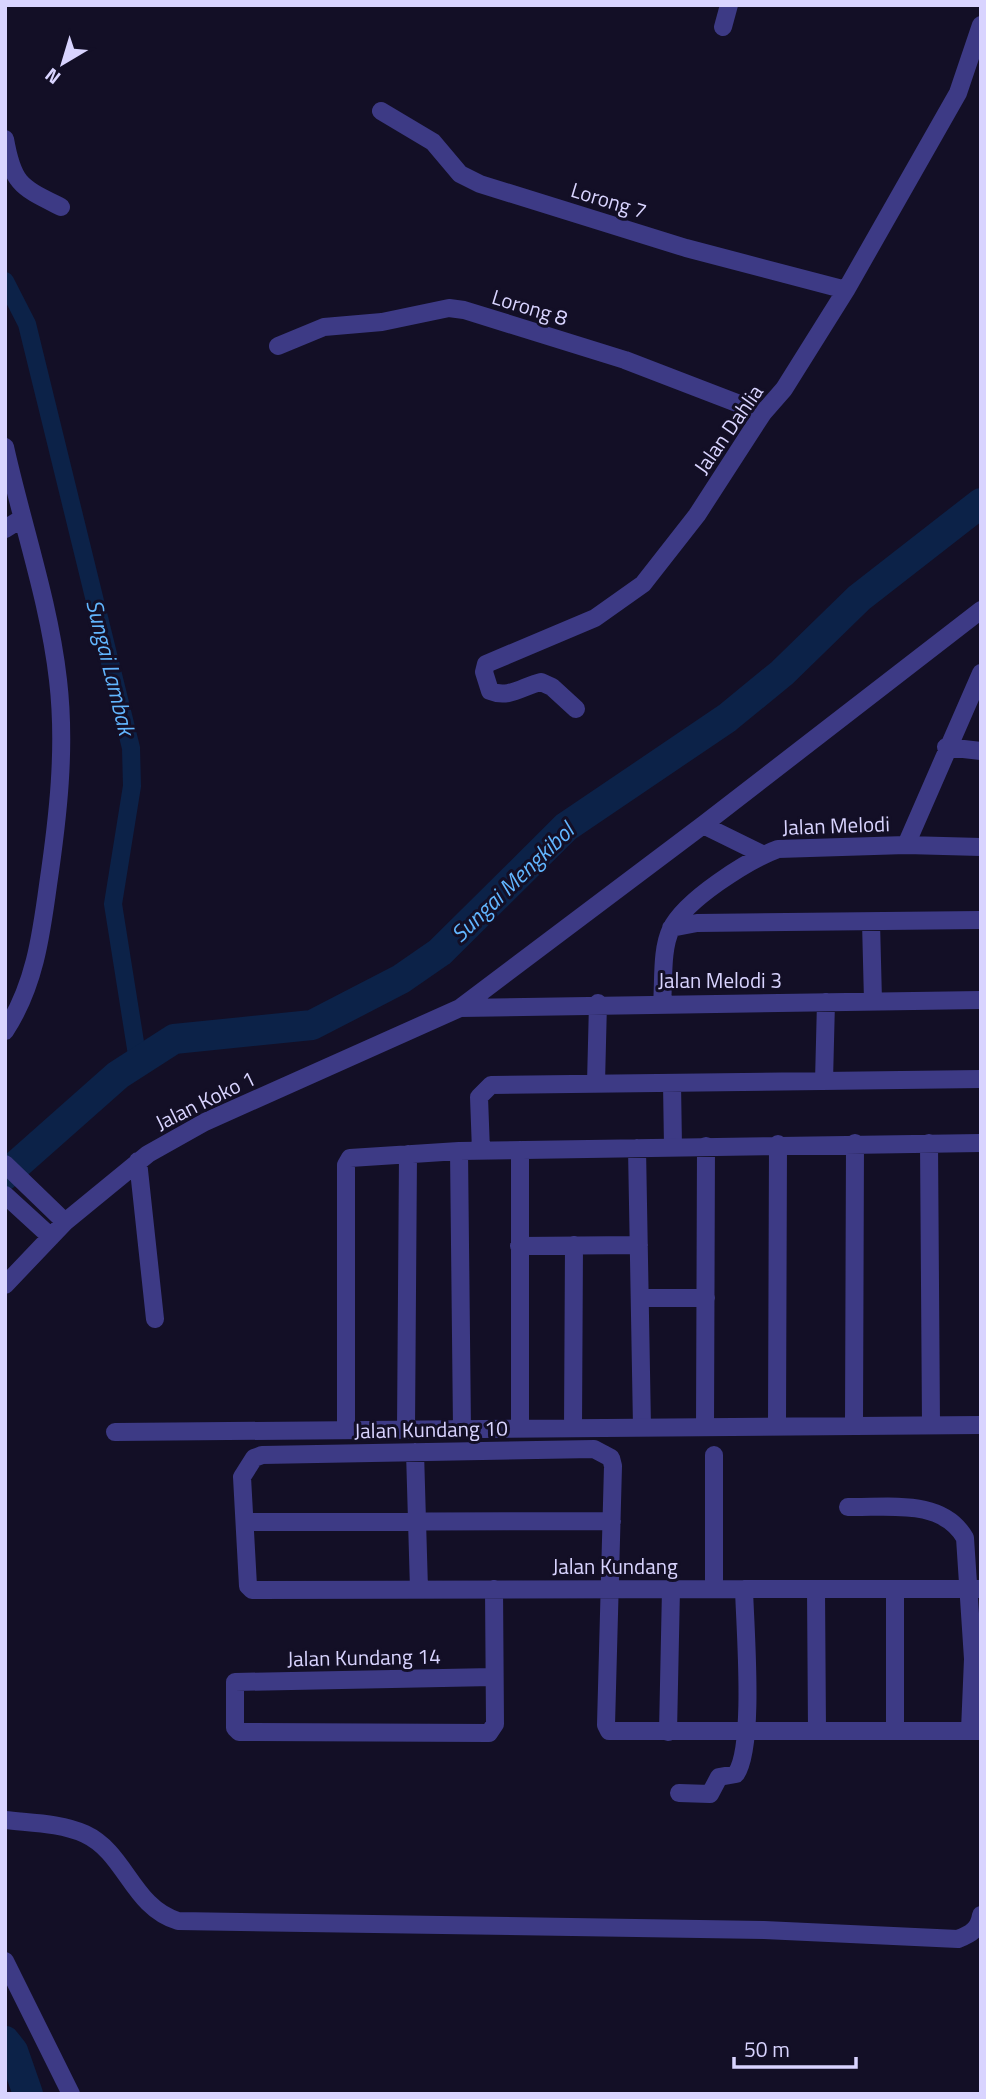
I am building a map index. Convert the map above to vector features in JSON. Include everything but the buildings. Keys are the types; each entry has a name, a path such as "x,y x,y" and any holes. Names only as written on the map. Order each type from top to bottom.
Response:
{"street":[{"path":"723,27 729,5"},
{"name":"Jalan Dahlia","path":"576,709 552,687 541,682 516,692 499,695 490,691 484,672 486,664 595,618 643,584 697,515 763,413 784,388 846,290 958,93 981,25"},
{"name":"Lorong 7","path":"381,111 433,142 460,174 480,184 686,248 846,290"},
{"path":"5,139 12,174 17,181 24,188 61,206"},
{"name":"Lorong 8","path":"278,346 324,327 382,322 449,308 464,310 625,360 763,413"},
{"path":"5,447 51,633 58,680 60,794 34,967 16,1014 5,1031"},
{"path":"5,529 21,519"},
{"path":"460,1008 981,610"},
{"path":"906,845 946,747 981,673"},
{"path":"946,747 981,751"},
{"path":"703,825 762,855"},
{"name":"Jalan Melodi","path":"671,928 688,907 762,855 778,849 906,845 981,847"},
{"path":"662,1004 667,943 671,928 697,923 981,920"},
{"path":"871,922 873,1001"},
{"name":"Jalan Melodi 3","path":"460,1008 598,1003 981,1000"},
{"path":"824,1082 826,1002"},
{"path":"596,1083 598,1003"},
{"name":"Jalan Koko 1","path":"5,1284 65,1222 138,1161 205,1122 460,1008"},
{"path":"481,1151 479,1097 484,1089 501,1084 981,1079"},
{"path":"672,1083 673,1147"},
{"path":"854,1426 855,1143"},
{"path":"929,1143 931,1425"},
{"path":"346,1430 346,1165 355,1156 778,1144 981,1143"},
{"path":"776,1426 778,1144"},
{"path":"705,1427 706,1146"},
{"path":"637,1148 642,1427"},
{"path":"520,1150 520,1428"},
{"path":"459,1151 462,1429"},
{"path":"406,1429 408,1154"},
{"path":"138,1161 155,1319"},
{"path":"5,1164 65,1222"},
{"path":"5,1195 51,1237"},
{"path":"573,1428 574,1245"},
{"path":"519,1246 639,1245"},
{"path":"640,1298 706,1298"},
{"path":"114,1432 981,1425"},
{"name":"Jalan Kundang 10","path":"249,1588 242,1477 254,1458 594,1449 611,1458 613,1466 606,1725 615,1733 668,1732"},
{"path":"415,1452 419,1589"},
{"path":"714,1455 714,1589"},
{"path":"671,1589 668,1732 975,1731 973,1659 976,1590 965,1538 958,1526 933,1510 848,1507"},
{"path":"245,1522 612,1521"},
{"name":"Jalan Kundang","path":"249,1588 976,1590"},
{"path":"493,1677 494,1589"},
{"path":"679,1793 710,1794 719,1777 736,1774 740,1767 746,1732 744,1589"},
{"path":"816,1589 817,1731"},
{"path":"895,1589 895,1730"},
{"name":"Jalan Kundang 14","path":"493,1677 495,1724 489,1733 239,1732 235,1728 235,1682 493,1677"},
{"path":"5,1820 63,1827 85,1834 106,1850 145,1902 166,1917 178,1921 764,1930 958,1939 972,1933 980,1923 981,1914"},
{"path":"5,1961 71,2094"}],"waterway":[{"name":"Sungai Lambak","path":"5,281 27,324 131,748 132,786 113,904 138,1061"},
{"name":"Sungai Mengkibol","path":"5,1175 118,1075 174,1039 312,1025 401,979 440,952 566,827 727,718 782,673 859,598 981,503"},
{"name":"Sungai Mengkibol","path":"5,2041 13,2051 28,2094"}]}
